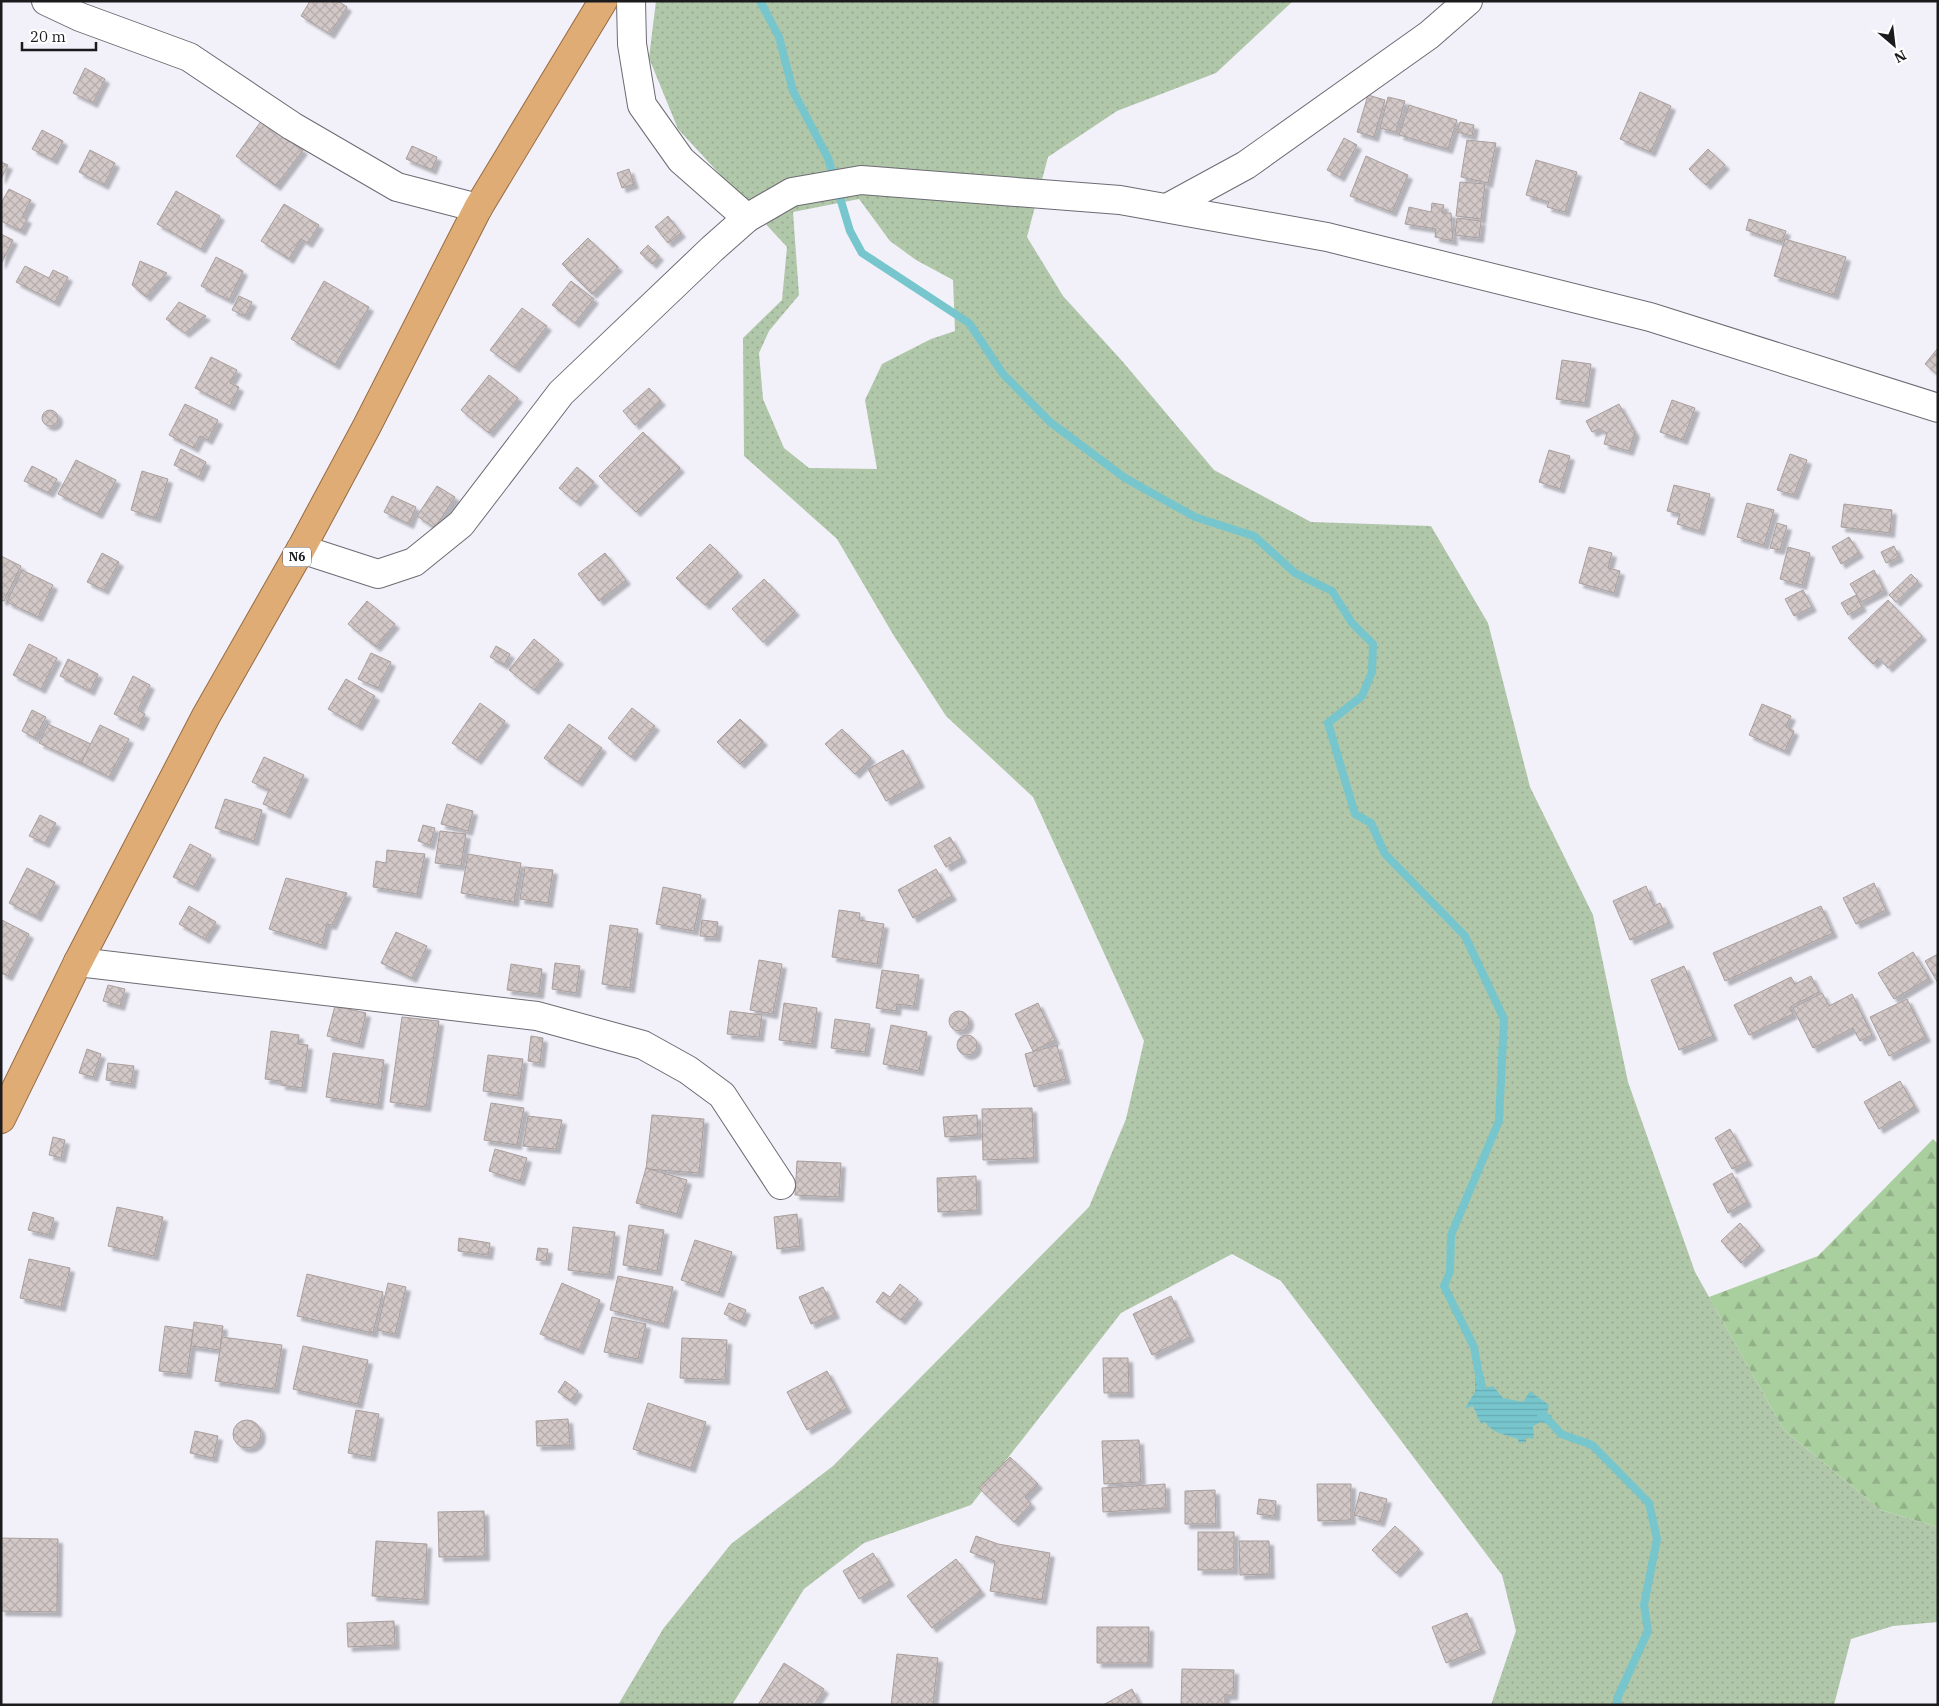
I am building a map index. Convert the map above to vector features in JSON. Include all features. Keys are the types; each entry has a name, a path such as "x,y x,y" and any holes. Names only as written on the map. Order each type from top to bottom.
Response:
{"highway":[{"name":"N6","path":"1,1119 78,962 206,716 301,549 367,426 478,208 603,1"}],"street":[{"path":"46,1 80,17 190,57 292,126 397,187 478,208"},
{"path":"631,1 632,44 642,105 681,160 747,218"},
{"path":"1167,208 1246,165 1429,35 1468,1"},
{"path":"301,549 378,574 414,562 461,524 561,393 747,218 792,192 861,180 1120,200 1327,237 1650,317 1938,408"},
{"path":"78,962 537,1016 643,1045 688,1070 722,1095 781,1185"}],"green space":[{"path":"656,1 1293,1 1216,73 1117,111 1048,157 1027,237 1063,296 1123,362 1214,470 1311,522 1431,526 1488,623 1530,787 1593,915 1628,1082 1695,1272 1784,1430 1881,1510 1938,1527 1938,1622 1893,1626 1851,1639 1834,1705 1491,1705 1516,1631 1502,1575 1281,1281 1232,1254 1121,1313 971,1505 864,1543 804,1589 732,1705 618,1705 663,1629 731,1544 833,1466 1089,1207 1126,1119 1144,1041 1033,797 946,716 894,636 837,539 744,456 743,338 782,300 787,247 678,129 649,58","holes":["859,199 890,241 916,260 953,280 955,331 931,339 882,364 865,400 877,469 809,468 784,448 763,399 759,353 769,331 799,295 793,212"]},
{"path":"1933,1139 1938,1144 1938,1527 1881,1510 1784,1430 1709,1297 1818,1256"}],"water":[{"path":"1484,1376 1486,1388 1493,1386 1503,1398 1523,1402 1530,1391 1549,1405 1547,1413 1552,1416 1547,1424 1541,1422 1533,1426 1534,1438 1526,1437 1526,1444 1525,1442 1519,1443 1518,1439 1495,1431 1485,1422 1481,1424 1473,1406 1465,1408 1475,1392 1475,1378"}],"building":[{"path":"310,1 338,1 347,7 330,34 301,16"},
{"path":"85,68 105,79 93,103 73,93"},
{"path":"1640,92 1671,106 1651,152 1620,139"},
{"path":"1368,95 1385,100 1374,137 1357,132"},
{"path":"1388,97 1405,101 1396,132 1380,128"},
{"path":"1409,105 1457,120 1448,149 1399,135"},
{"path":"262,120 303,150 276,186 236,156"},
{"path":"1460,122 1474,125 1472,136 1457,132"},
{"path":"42,130 63,141 53,160 32,149"},
{"path":"1344,138 1357,145 1340,177 1327,170"},
{"path":"1467,140 1496,143 1488,183 1461,177"},
{"path":"412,146 437,157 432,170 406,159"},
{"path":"1708,149 1725,165 1706,185 1689,169"},
{"path":"90,150 115,163 104,185 79,172"},
{"path":"1366,156 1408,175 1392,212 1350,196"},
{"path":"1536,160 1577,172 1565,212 1547,207 1549,202 1526,195"},
{"path":"1,162 8,165 1,179"},
{"path":"629,169 634,184 622,188 617,173"},
{"path":"1460,182 1485,184 1481,219 1456,216"},
{"path":"9,189 31,200 22,217 27,219 21,231 1,221 1,203"},
{"path":"176,191 220,216 201,249 157,224"},
{"path":"1432,203 1444,205 1442,213 1451,213 1453,241 1435,237 1436,229 1405,224 1409,207 1431,212"},
{"path":"284,204 319,225 308,243 301,239 289,259 261,241"},
{"path":"668,216 681,233 668,243 655,227"},
{"path":"1457,218 1481,221 1479,238 1455,235"},
{"path":"1749,219 1786,231 1782,242 1746,230"},
{"path":"1,234 13,240 1,264"},
{"path":"588,238 618,267 592,294 562,264"},
{"path":"1785,239 1846,257 1834,295 1774,276"},
{"path":"648,245 659,256 652,264 640,253"},
{"path":"216,257 243,271 229,300 201,286"},
{"path":"140,261 167,273 146,297 132,285"},
{"path":"25,266 49,278 53,270 68,277 55,302 16,282"},
{"path":"324,281 369,307 335,365 291,339"},
{"path":"571,281 594,299 575,323 552,305"},
{"path":"239,296 252,302 245,316 232,310"},
{"path":"179,302 206,316 185,333 166,319"},
{"path":"522,308 547,326 515,368 490,350"},
{"path":"1938,348 1938,375 1925,364"},
{"path":"211,357 237,370 230,383 239,387 230,406 195,388"},
{"path":"1562,360 1591,364 1585,403 1556,399"},
{"path":"489,375 518,398 489,433 461,410"},
{"path":"649,388 661,401 635,425 623,411"},
{"path":"1672,400 1695,408 1683,440 1660,432"},
{"path":"185,404 218,420 208,440 200,436 194,448 169,435"},
{"path":"1619,404 1635,433 1629,451 1604,444 1607,433 1599,429 1592,432 1586,421"},
{"path":"50,410 56,412 58,418 56,424 50,426 44,424 42,418 44,412"},
{"path":"643,432 680,468 636,512 599,476"},
{"path":"181,449 206,462 199,477 174,465"},
{"path":"1549,450 1570,456 1560,489 1539,482"},
{"path":"1790,454 1807,460 1794,495 1777,490"},
{"path":"76,460 116,480 98,514 58,494"},
{"path":"32,466 57,479 49,493 24,481"},
{"path":"577,467 594,482 576,502 559,488"},
{"path":"142,471 168,479 156,518 131,510"},
{"path":"1674,485 1710,494 1700,531 1677,524 1680,514 1667,511"},
{"path":"437,486 455,497 435,528 417,516"},
{"path":"392,496 416,507 409,524 384,512"},
{"path":"1747,503 1774,510 1764,545 1737,537"},
{"path":"1844,504 1892,510 1890,533 1841,527"},
{"path":"1777,523 1787,526 1780,550 1770,548"},
{"path":"1849,537 1859,553 1841,564 1832,547"},
{"path":"710,544 738,572 705,605 676,578"},
{"path":"1894,546 1899,557 1886,563 1881,552"},
{"path":"1589,547 1612,553 1608,568 1620,571 1614,593 1579,583"},
{"path":"1788,547 1810,553 1802,585 1780,579"},
{"path":"102,553 119,562 104,590 87,582"},
{"path":"605,553 626,580 599,601 578,574"},
{"path":"1,556 21,566 4,601 1,600"},
{"path":"22,570 53,585 38,617 7,602"},
{"path":"1874,570 1884,590 1861,602 1850,584"},
{"path":"1911,574 1918,581 1896,602 1889,595"},
{"path":"764,579 795,611 763,642 732,609"},
{"path":"1803,590 1812,607 1794,616 1785,599"},
{"path":"1856,595 1862,607 1848,615 1841,603"},
{"path":"1888,600 1922,636 1888,668 1879,658 1873,664 1848,638"},
{"path":"367,601 395,624 376,647 348,624"},
{"path":"534,639 559,660 534,690 509,670"},
{"path":"29,644 57,658 41,689 13,675"},
{"path":"496,646 510,654 504,665 490,657"},
{"path":"371,653 391,662 378,688 358,679"},
{"path":"68,659 98,674 90,691 60,676"},
{"path":"133,676 150,685 138,710 145,714 139,726 114,714"},
{"path":"346,679 375,696 358,726 328,709"},
{"path":"480,703 505,721 477,760 452,743"},
{"path":"1762,704 1791,716 1786,727 1794,731 1785,751 1749,735"},
{"path":"632,708 655,726 631,757 608,738"},
{"path":"32,710 46,717 35,738 22,731"},
{"path":"740,719 763,741 740,764 717,742"},
{"path":"48,724 91,744 81,763 39,743"},
{"path":"569,724 602,748 578,782 544,758"},
{"path":"100,725 129,739 109,777 81,763"},
{"path":"842,729 871,758 855,774 825,744"},
{"path":"903,750 920,783 886,801 868,769"},
{"path":"264,757 304,775 286,814 263,804 269,790 252,782"},
{"path":"225,799 262,810 254,841 215,828"},
{"path":"447,804 473,811 468,831 441,824"},
{"path":"40,815 56,823 45,843 29,836"},
{"path":"423,825 435,828 430,845 418,841"},
{"path":"440,831 466,834 461,866 435,863"},
{"path":"950,837 962,858 946,867 934,846"},
{"path":"190,844 211,855 194,887 173,877"},
{"path":"387,850 425,854 417,894 373,887 376,861 386,863"},
{"path":"468,854 521,863 514,902 461,893"},
{"path":"525,867 553,870 548,903 520,899"},
{"path":"27,868 55,882 37,917 9,903"},
{"path":"936,869 952,896 913,918 898,890"},
{"path":"286,878 347,893 332,925 327,924 322,945 269,929"},
{"path":"1874,883 1886,910 1856,924 1843,898"},
{"path":"1646,886 1654,906 1660,903 1669,923 1630,940 1613,901"},
{"path":"663,887 701,895 694,931 656,924"},
{"path":"189,906 216,922 205,939 179,924"},
{"path":"1821,906 1833,933 1725,981 1713,953"},
{"path":"839,910 860,913 859,920 884,924 877,964 832,957"},
{"path":"2,920 29,934 8,976 1,973"},
{"path":"702,920 718,922 716,937 700,936"},
{"path":"610,925 638,929 630,988 602,984"},
{"path":"396,932 427,946 412,978 381,963"},
{"path":"1913,952 1929,978 1894,999 1878,973"},
{"path":"1938,954 1938,983 1925,961"},
{"path":"759,960 782,964 773,1014 750,1010"},
{"path":"555,963 580,966 576,993 552,989"},
{"path":"511,964 542,969 539,994 507,990"},
{"path":"1684,966 1713,1036 1679,1050 1651,980"},
{"path":"882,970 919,975 914,1006 897,1004 896,1011 876,1008"},
{"path":"1811,976 1819,992 1790,1007 1793,1014 1749,1035 1734,1005 1791,977 1795,984"},
{"path":"108,985 125,989 120,1006 103,1001"},
{"path":"1822,993 1829,1006 1852,994 1872,1035 1860,1041 1853,1028 1813,1048 1793,1008"},
{"path":"1907,999 1926,1037 1889,1056 1870,1017"},
{"path":"784,1003 817,1008 812,1044 779,1040"},
{"path":"1038,1003 1055,1040 1033,1051 1015,1014"},
{"path":"335,1006 366,1013 359,1044 327,1036"},
{"path":"730,1011 762,1015 759,1037 727,1034"},
{"path":"955,1011 963,1011 969,1017 969,1025 963,1031 955,1031 949,1025 949,1017"},
{"path":"402,1017 439,1021 426,1107 390,1102"},
{"path":"835,1019 870,1024 865,1052 831,1048"},
{"path":"891,1025 927,1032 919,1071 883,1064"},
{"path":"271,1031 299,1035 298,1044 308,1045 302,1088 281,1085 281,1081 265,1079"},
{"path":"963,1035 971,1035 977,1041 977,1049 971,1055 963,1055 957,1049 957,1041"},
{"path":"531,1036 543,1038 540,1063 528,1061"},
{"path":"1057,1045 1066,1079 1034,1087 1025,1054"},
{"path":"87,1049 101,1054 93,1077 79,1073"},
{"path":"333,1053 384,1060 378,1105 326,1097"},
{"path":"488,1055 523,1059 518,1096 483,1091"},
{"path":"108,1063 134,1066 131,1084 106,1080"},
{"path":"1900,1081 1915,1107 1879,1129 1864,1102"},
{"path":"491,1103 524,1108 517,1145 484,1140"},
{"path":"1032,1108 1034,1158 983,1160 982,1109"},
{"path":"652,1115 704,1119 699,1173 646,1169"},
{"path":"977,1115 978,1135 945,1137 943,1117"},
{"path":"528,1116 562,1120 556,1149 523,1146"},
{"path":"1730,1129 1748,1161 1732,1169 1715,1138"},
{"path":"53,1137 65,1140 61,1158 49,1155"},
{"path":"495,1149 527,1158 520,1181 489,1171"},
{"path":"797,1161 841,1163 839,1197 795,1195"},
{"path":"646,1168 687,1180 677,1214 636,1203"},
{"path":"1732,1173 1747,1202 1728,1213 1713,1184"},
{"path":"976,1176 977,1210 938,1212 937,1178"},
{"path":"117,1207 163,1217 154,1256 108,1246"},
{"path":"33,1212 54,1218 49,1235 28,1230"},
{"path":"797,1214 800,1246 777,1249 774,1217"},
{"path":"1740,1223 1760,1246 1741,1263 1721,1241"},
{"path":"629,1225 664,1230 657,1271 623,1265"},
{"path":"573,1227 615,1232 609,1275 568,1270"},
{"path":"459,1238 490,1243 488,1255 458,1251"},
{"path":"695,1240 732,1252 719,1293 681,1280"},
{"path":"538,1248 548,1249 546,1261 536,1260"},
{"path":"29,1259 70,1268 61,1307 20,1298"},
{"path":"307,1274 383,1292 373,1333 297,1316"},
{"path":"618,1276 673,1287 664,1324 610,1310"},
{"path":"388,1283 406,1287 395,1334 377,1330"},
{"path":"562,1283 600,1300 579,1350 540,1334"},
{"path":"900,1284 918,1299 901,1320 876,1302 883,1292 890,1297"},
{"path":"823,1287 835,1314 811,1324 799,1297"},
{"path":"1171,1296 1190,1337 1152,1355 1133,1314"},
{"path":"729,1303 746,1310 741,1322 724,1314"},
{"path":"612,1317 646,1324 638,1359 604,1352"},
{"path":"194,1322 223,1326 220,1350 191,1346"},
{"path":"165,1326 193,1330 187,1374 159,1371"},
{"path":"222,1337 282,1345 275,1389 215,1381"},
{"path":"682,1338 727,1340 725,1380 680,1378"},
{"path":"303,1346 368,1360 358,1404 293,1389"},
{"path":"1103,1358 1128,1358 1129,1393 1104,1393"},
{"path":"827,1371 847,1408 807,1430 787,1392"},
{"path":"565,1381 578,1391 571,1401 558,1392"},
{"path":"648,1403 706,1422 691,1468 633,1449"},
{"path":"356,1410 379,1414 371,1457 348,1453"},
{"path":"568,1419 570,1445 537,1446 536,1421"},
{"path":"247,1420 257,1424 261,1434 257,1444 247,1448 237,1444 233,1434 237,1424"},
{"path":"195,1431 218,1436 213,1458 190,1453"},
{"path":"1139,1440 1141,1482 1104,1484 1102,1441"},
{"path":"1010,1457 1038,1484 1025,1497 1031,1504 1014,1522 979,1488"},
{"path":"1165,1484 1166,1508 1103,1512 1102,1488"},
{"path":"1317,1484 1351,1484 1351,1520 1318,1521"},
{"path":"1215,1490 1216,1524 1185,1524 1185,1491"},
{"path":"1360,1492 1387,1499 1380,1522 1354,1515"},
{"path":"1259,1499 1276,1501 1275,1516 1257,1514"},
{"path":"484,1511 485,1556 439,1557 438,1512"},
{"path":"1395,1526 1419,1549 1396,1573 1372,1550"},
{"path":"1198,1532 1234,1532 1234,1570 1198,1570"},
{"path":"976,1536 998,1544 1050,1553 1042,1600 990,1591 995,1561 970,1552"},
{"path":"1,1538 58,1539 57,1612 1,1611"},
{"path":"376,1541 427,1544 424,1600 372,1596"},
{"path":"1239,1541 1269,1541 1270,1574 1240,1575"},
{"path":"873,1553 890,1581 859,1599 843,1571"},
{"path":"956,1559 981,1591 932,1628 907,1596"},
{"path":"1467,1613 1481,1649 1446,1663 1432,1627"},
{"path":"394,1621 395,1645 348,1647 347,1623"},
{"path":"1097,1627 1149,1627 1148,1663 1097,1663"},
{"path":"897,1654 938,1658 933,1705 891,1705"},
{"path":"784,1663 824,1689 814,1705 758,1705"},
{"path":"1182,1669 1234,1670 1233,1695 1225,1695 1225,1705 1181,1705"},
{"path":"1132,1689 1140,1705 1103,1705"}],"waterway":[{"path":"760,1 779,37 793,91 828,158 850,231 862,253 969,323 1003,374 1050,422 1125,478 1195,517 1254,536 1295,573 1332,591 1352,623 1373,644 1372,672 1362,696 1328,723 1355,814 1371,823 1385,854 1465,936 1504,1019 1499,1121 1451,1235 1450,1272 1444,1286 1474,1347 1481,1386"},
{"path":"1541,1415 1544,1415 1561,1434 1592,1445 1649,1503 1657,1539 1644,1605 1648,1631 1617,1699 1618,1705"}]}
